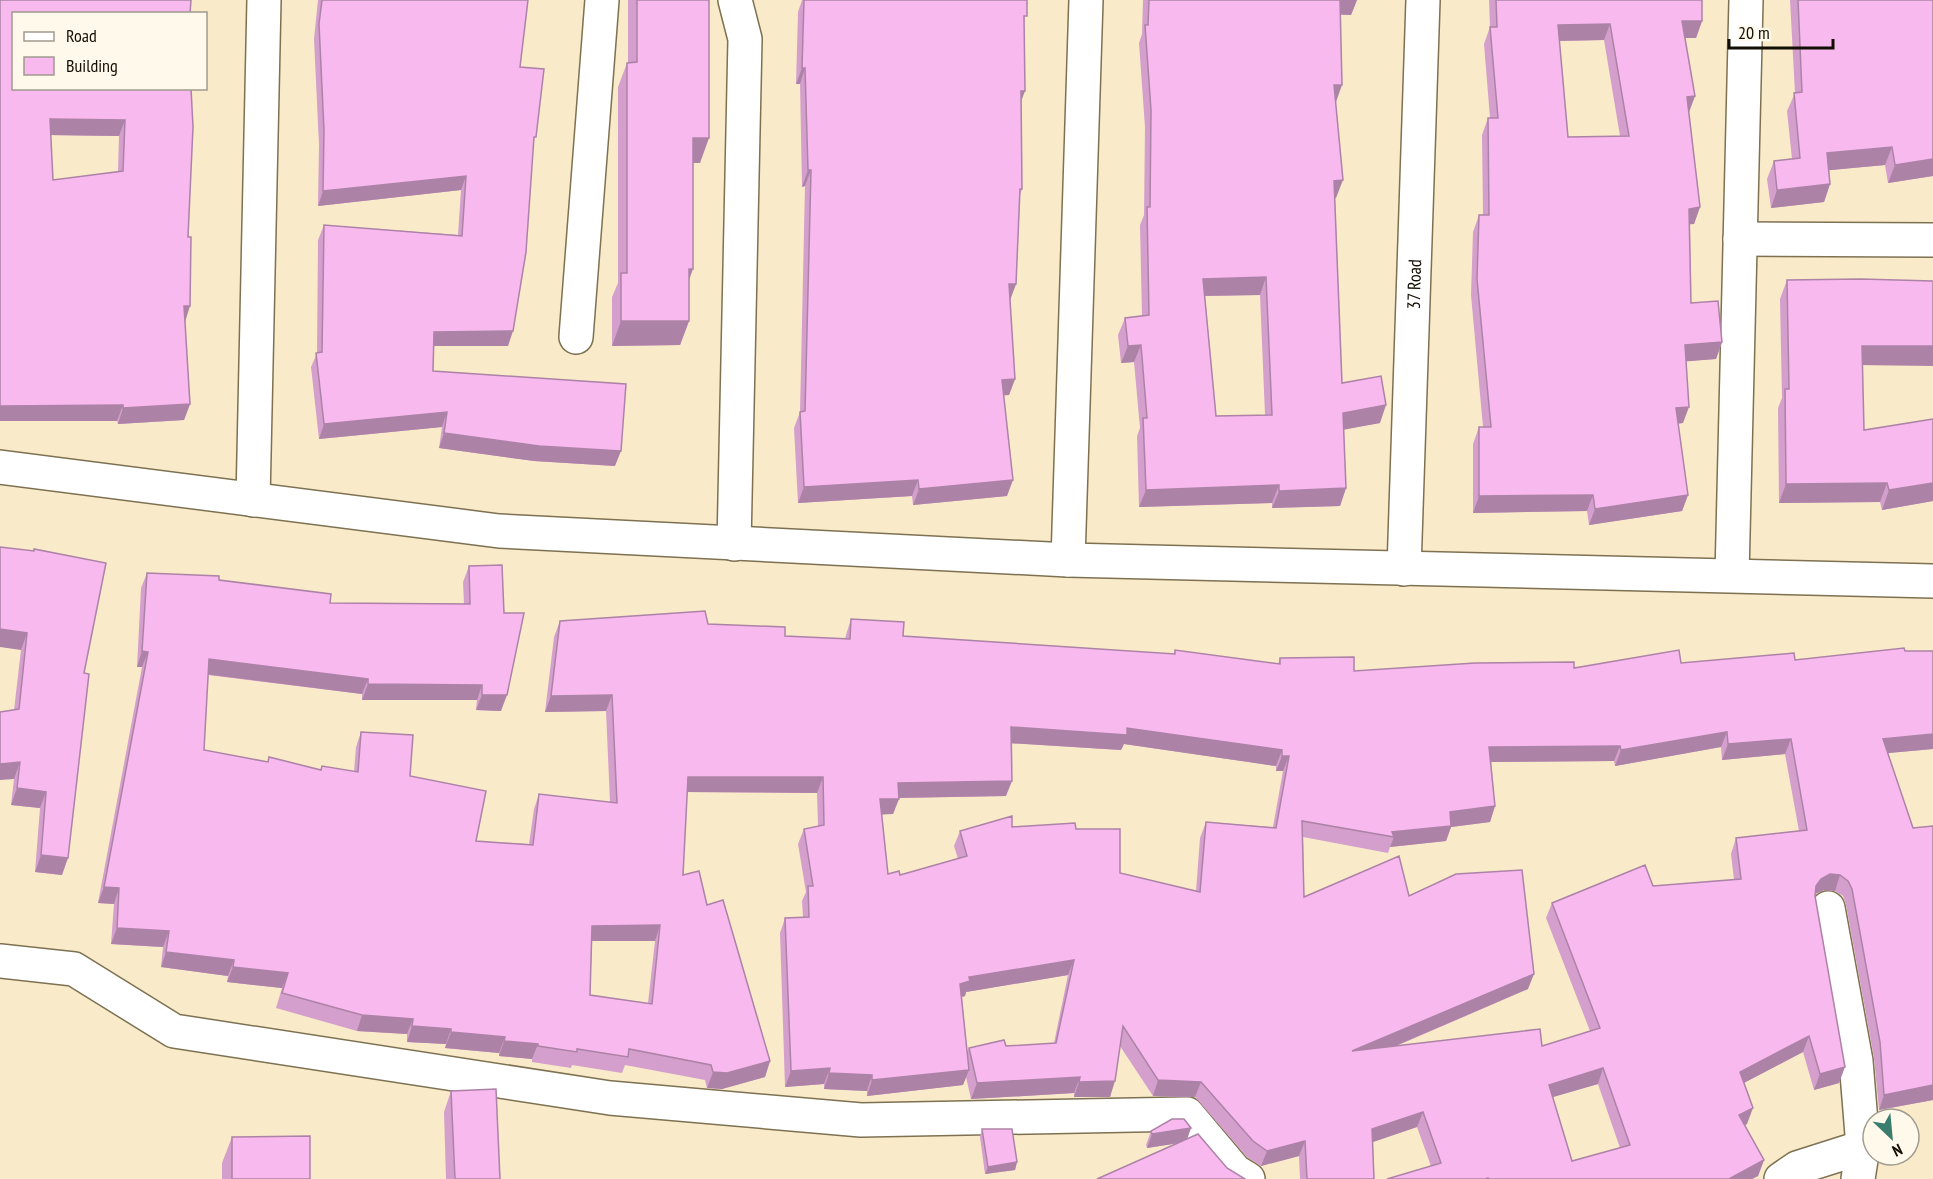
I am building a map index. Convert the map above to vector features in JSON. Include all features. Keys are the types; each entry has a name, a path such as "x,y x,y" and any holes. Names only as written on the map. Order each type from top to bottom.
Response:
{"street":[{"path":"253,500 264,0"},
{"path":"576,337 602,0"},
{"path":"734,544 745,39 735,0"},
{"path":"1068,560 1086,0"},
{"name":"37 Road","path":"1404,569 1423,0"},
{"path":"1732,575 1746,0"},
{"path":"1740,239 1933,240"},
{"path":"0,467 499,531 1068,560 1933,581"},
{"path":"1828,908 1856,1061 1861,1122"},
{"path":"0,962 74,969 174,1031 610,1098 861,1120 1187,1114 1235,1171 1248,1179"},
{"path":"1781,1179 1797,1168 1861,1148"},
{"path":"1858,1179 1861,1160"}],"building":[{"path":"0,0 191,0 190,12 12,12 12,90 191,90 193,127 188,237 191,237 190,306 184,306 190,404 123,408 123,405 0,406","holes":["50,119 125,120 123,171 53,180"]},
{"path":"322,0 528,0 520,67 544,69 536,137 534,137 526,252 513,331 434,332 433,371 626,384 621,451 539,446 444,433 447,412 324,424 316,353 322,352 324,225 462,236 466,176 323,191 324,130 319,24"},
{"path":"637,0 709,0 709,138 693,138 693,269 689,269 689,321 621,321 621,273 627,273 627,63 637,62"},
{"path":"804,0 1027,0 1027,16 1024,16 1025,91 1021,91 1022,189 1020,189 1016,284 1009,284 1015,379 1002,380 1013,480 919,489 918,480 804,487 800,412 805,411 811,170 808,170 805,68 802,68"},
{"path":"1149,0 1340,0 1342,85 1334,85 1343,180 1334,181 1342,383 1381,376 1386,405 1343,413 1346,488 1279,491 1279,485 1146,490 1143,418 1147,418 1141,345 1128,346 1125,318 1149,315 1147,207 1150,207 1151,110 1145,25 1148,25","holes":["1266,277 1272,415 1216,416 1203,279"]},
{"path":"1496,0 1702,0 1702,21 1682,21 1695,96 1687,97 1700,207 1689,209 1691,303 1718,301 1722,342 1685,345 1689,407 1676,408 1688,495 1595,509 1593,495 1479,496 1479,427 1491,427 1477,279 1479,215 1489,215 1488,118 1498,118 1490,27 1497,27","holes":["1610,24 1629,136 1568,137 1558,25"]},
{"path":"1798,0 1933,0 1933,159 1895,165 1892,147 1827,153 1830,184 1777,190 1774,161 1800,158 1794,93 1802,92"},
{"path":"1787,280 1933,281 1933,346 1862,346 1864,430 1933,419 1933,483 1889,490 1887,483 1786,484 1785,389 1789,389"},
{"path":"0,547 34,551 34,549 106,563 84,673 89,674 68,858 41,855 46,792 17,788 20,762 0,764 0,712 19,709 27,633 0,629"},
{"path":"502,565 504,613 524,613 507,695 482,695 482,685 368,684 368,679 209,659 204,750 268,762 269,757 321,770 322,766 358,772 361,732 413,735 410,776 486,791 476,841 533,845 539,794 617,803 612,695 551,696 560,621 705,611 708,624 785,627 785,636 850,639 851,619 904,622 903,636 1175,654 1175,650 1280,664 1280,658 1354,657 1354,671 1475,663 1574,662 1574,668 1679,650 1681,663 1794,653 1795,660 1904,648 1905,651 1933,651 1933,734 1883,739 1913,828 1933,826 1933,1085 1884,1095 1880,1042 1852,889 1848,881 1840,875 1830,874 1821,879 1816,886 1815,896 1845,1067 1820,1074 1809,1036 1740,1072 1753,1108 1739,1115 1764,1160 1729,1179 1387,1179 1441,1163 1423,1112 1372,1129 1374,1179 1307,1179 1305,1141 1267,1151 1253,1141 1201,1082 1158,1080 1123,1026 1115,1081 1079,1082 1080,1077 977,1083 969,1048 1004,1040 1006,1046 1056,1043 1074,960 969,977 970,981 960,984 969,1070 872,1080 872,1075 829,1073 830,1068 791,1071 785,918 809,917 808,886 813,886 804,829 824,825 823,777 688,777 683,875 699,871 707,905 723,900 770,1061 727,1073 713,1072 711,1065 629,1049 628,1057 577,1049 577,1052 538,1046 538,1044 504,1041 505,1037 412,1026 413,1019 362,1015 282,993 288,973 233,967 234,960 166,952 169,931 117,928 119,888 104,887 148,652 142,651 147,573 219,576 219,580 331,594 330,603 470,604 469,566","holes":["1011,727 1127,735 1127,728 1282,750 1282,756 1289,756 1276,828 1206,822 1200,892 1120,873 1120,829 1076,829 1075,823 1012,827 1012,816 960,831 967,856 900,875 899,871 888,874 880,799 899,799 898,783 1012,781","1727,732 1728,744 1791,739 1807,830 1736,838 1741,879 1653,886 1645,865 1552,903 1600,1028 1542,1046 1540,1029 1352,1051 1534,974 1522,870 1456,874 1409,896 1399,856 1304,897 1302,821 1394,837 1392,832 1451,826 1450,812 1495,806 1489,747 1620,746 1621,750","660,925 652,1004 590,995 592,926","1603,1068 1630,1145 1572,1161 1549,1085"]},
{"path":"496,1089 500,1179 455,1179 451,1091"},
{"path":"1172,1119 1184,1119 1191,1128 1152,1134 1151,1131"},
{"path":"982,1129 1012,1129 1017,1162 988,1167"},
{"path":"1198,1134 1227,1168 1245,1179 1097,1179"},
{"path":"310,1136 310,1179 232,1179 232,1137"}]}
